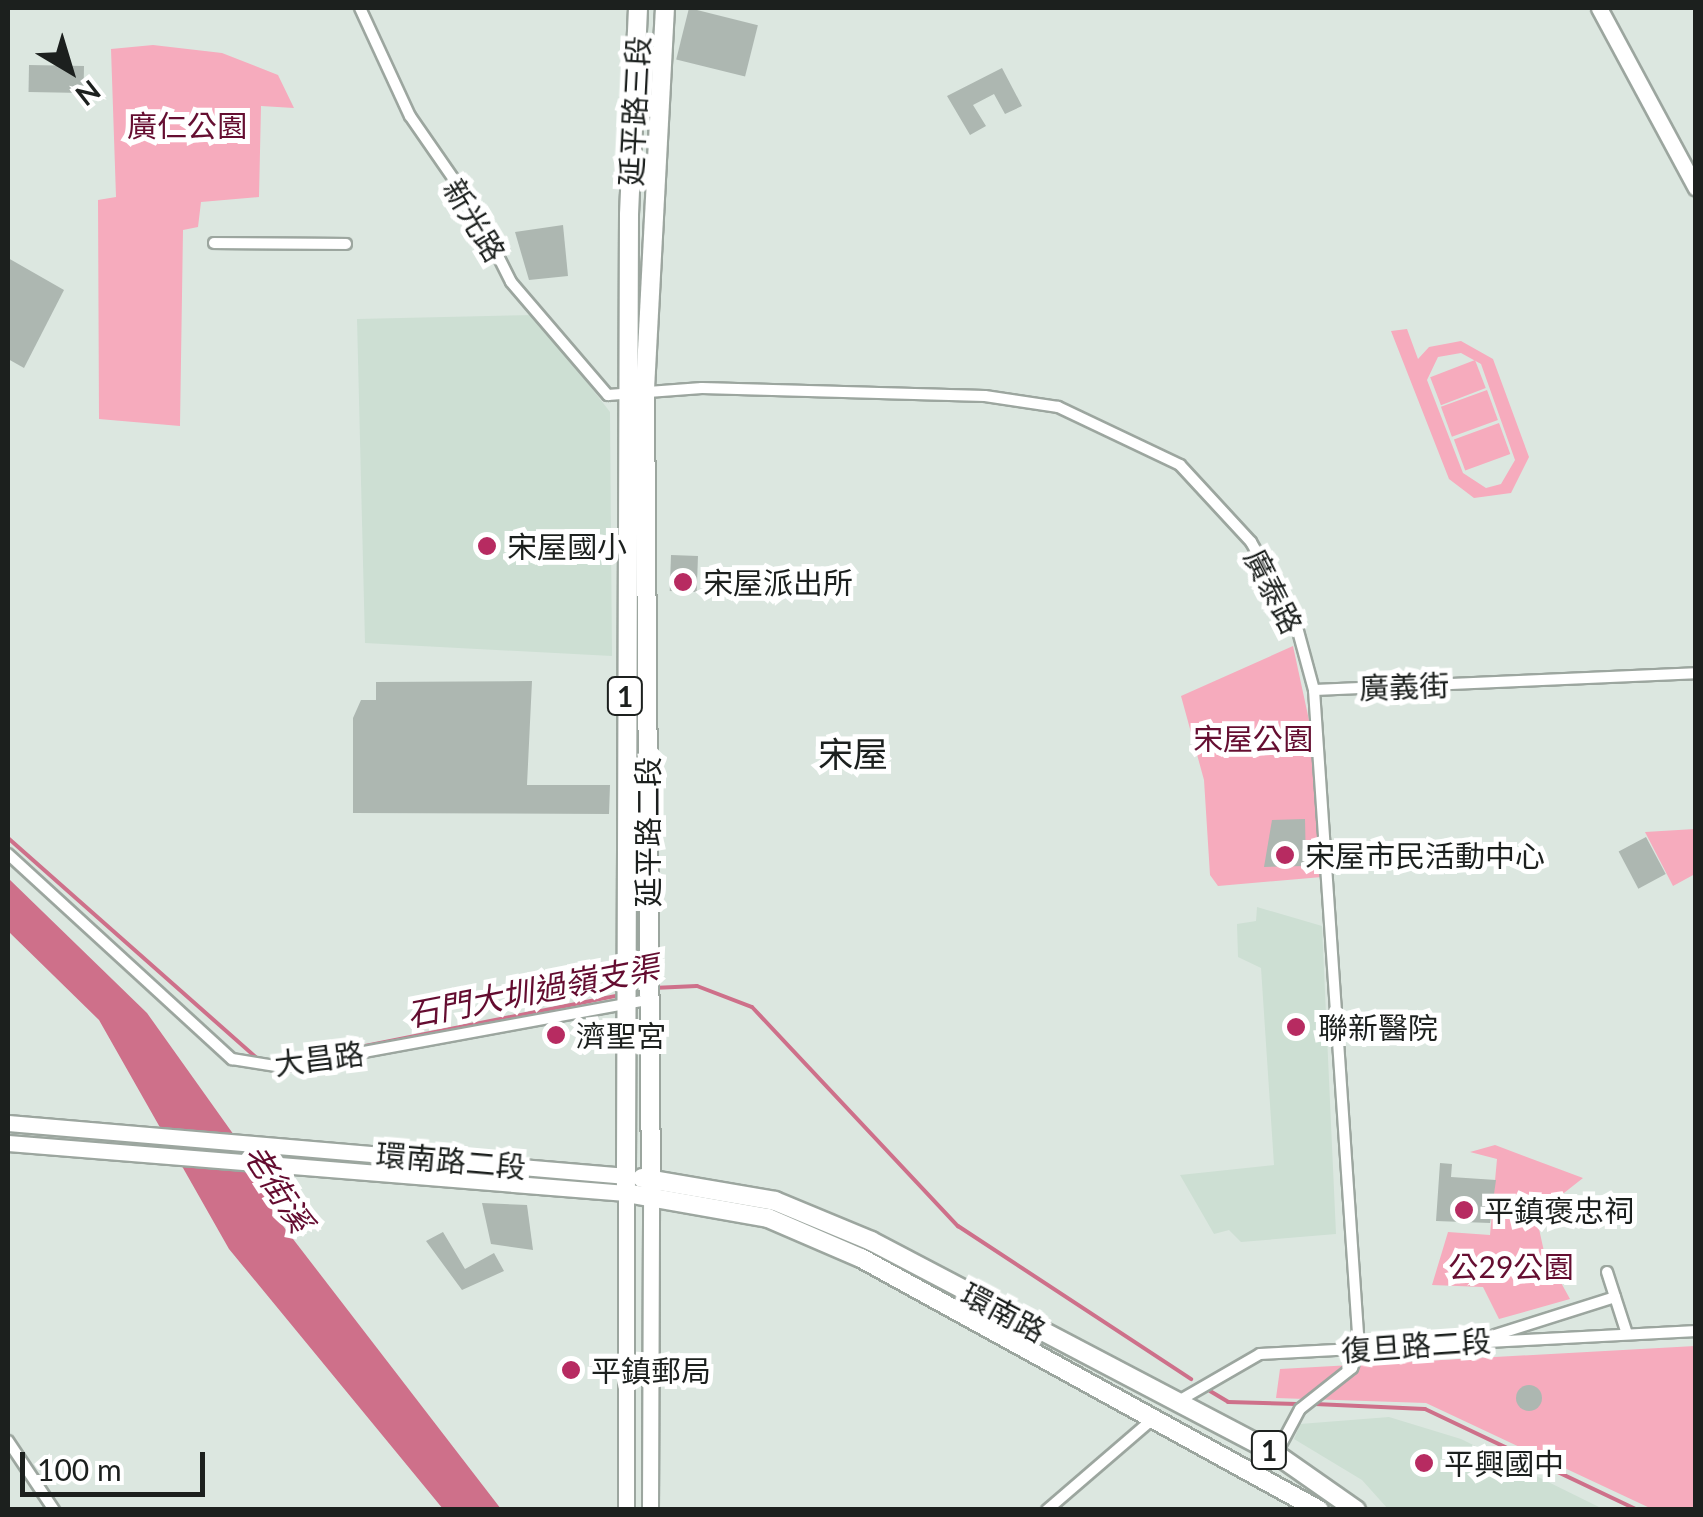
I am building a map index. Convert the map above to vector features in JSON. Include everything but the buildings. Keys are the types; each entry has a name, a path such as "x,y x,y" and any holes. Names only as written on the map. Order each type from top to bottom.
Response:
{"main road":[{"name":"延平路三段","path":"629,215 638,8"},
{"name":"延平路三段","path":"653,215 665,8"},
{"path":"1599,8 1696,188"},
{"name":"延平路二段","path":"629,215 637,390 648,1000 650,1510"},
{"name":"延平路二段","path":"626,1510 624,1002 637,390 653,215"},
{"name":"環南路二段","path":"8,1123 275,1144 626,1184"},
{"name":"環南路二段","path":"8,1143 626,1184"},
{"name":"環南路","path":"626,1184 776,1201 871,1241 1174,1404 1276,1454 1356,1510"},
{"name":"環南路","path":"651,1186 768,1218 861,1258 1319,1510"},
{"name":"復旦路二段","path":"1155,1418 1174,1404"}],"street":[{"name":"新光路","path":"360,8 410,116 475,210 511,282 590,380 608,395 637,390"},
{"path":"214,244 346,244"},
{"name":"廣泰路","path":"637,390 985,396 1058,406 1128,434 1180,466 1250,542 1295,620 1314,690 1359,1348"},
{"name":"廣義街","path":"1314,690 1494,685 1696,673"},
{"name":"大昌路","path":"8,854 74,920 232,1059 258,1065 332,1059 648,1000"},
{"path":"8,863 74,920"},
{"path":"1607,1272 1628,1334"},
{"path":"1480,1340 1615,1296"},
{"name":"復旦路二段","path":"1174,1404 1260,1354 1696,1331"},
{"path":"1276,1454 1300,1409 1352,1368 1359,1348"},
{"path":"1047,1510 1155,1418"},
{"path":"8,1441 54,1510"}],"shaded area":[{"name":"宋屋國小","path":"535,315 610,412 612,656 365,643 357,319"},
{"path":"8,878 147,1013 266,1180 273,1213 501,1509 443,1509 229,1249 99,1020 8,931"},
{"name":"聯新醫院","path":"1257,907 1322,926 1336,1234 1241,1242 1229,1230 1214,1234 1180,1175 1274,1165 1261,968 1238,957 1237,924 1256,921"},
{"name":"平興國中","path":"1389,1417 1461,1439 1603,1509 1388,1509 1362,1480 1294,1439 1300,1424"}],"green space":[{"name":"廣仁公園","path":"153,45 222,53 278,75 294,108 261,106 259,197 201,202 198,227 183,230 180,426 99,419 98,200 116,197 111,49"},
{"path":"1407,329 1418,359 1429,347 1461,341 1493,359 1529,457 1511,493 1474,498 1449,479 1391,331","holes":["1461,353 1481,364 1515,460 1501,484 1486,488 1463,473 1427,380 1438,357"]},
{"path":"1475,360 1486,388 1441,405 1430,377"},
{"path":"1487,390 1498,420 1452,437 1441,407"},
{"path":"1499,423 1510,454 1465,470 1454,439"},
{"name":"宋屋公園","path":"1293,646 1312,734 1322,877 1218,886 1210,875 1204,780 1181,696"},
{"path":"1695,829 1695,874 1673,886 1645,832"},
{"name":"公29公園","path":"1495,1145 1583,1178 1536,1215 1550,1279 1559,1279 1570,1299 1499,1319 1483,1287 1432,1285 1448,1232 1490,1235 1497,1159 1470,1152"},
{"path":"1695,1346 1695,1509 1652,1509 1426,1403 1276,1398 1280,1369"}],"waterway":[{"name":"石門大圳過嶺支渠","path":"8,838 258,1059"},
{"name":"石門大圳過嶺支渠","path":"653,988 697,986 752,1007 958,1226 1191,1379"},
{"name":"石門大圳過嶺支渠","path":"300,1059 620,995"},
{"name":"石門大圳過嶺支渠","path":"1210,1391 1228,1402 1297,1404"},
{"name":"石門大圳過嶺支渠","path":"1315,1404 1425,1409 1638,1510"}],"place":[{"name":"宋屋國小","path":"487,546"},
{"name":"宋屋派出所","path":"683,582"},
{"name":"宋屋市民活動中心","path":"1285,855"},
{"name":"聯新醫院","path":"1296,1027"},
{"name":"濟聖宮","path":"556,1035"},
{"name":"平鎮褒忠祠","path":"1464,1210"},
{"name":"平鎮郵局","path":"571,1370"},
{"name":"平興國中","path":"1424,1463"}],"district":[{"name":"宋屋","path":"853,753"}],"water label":[{"name":"老街溪","path":"278,1188"}]}
